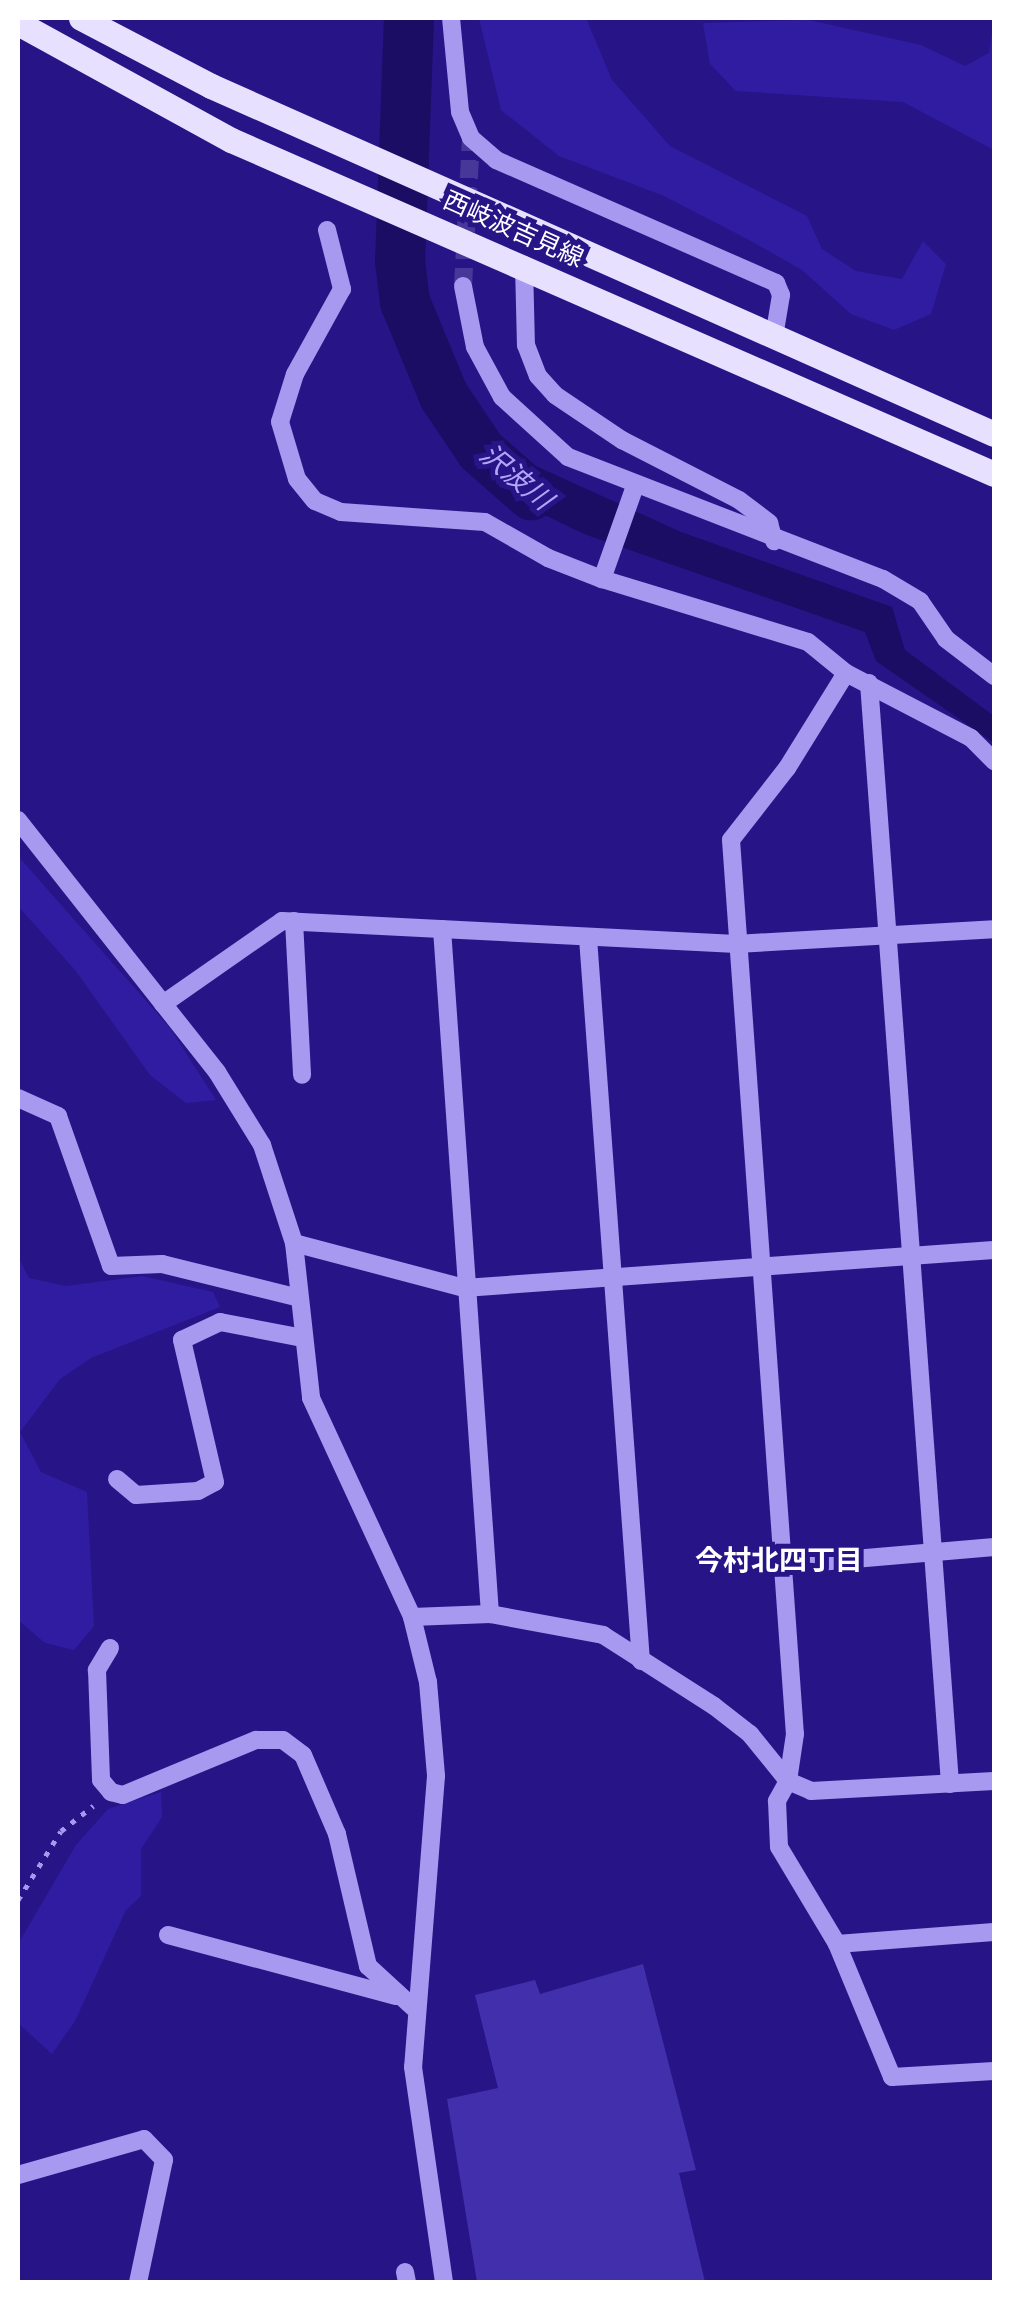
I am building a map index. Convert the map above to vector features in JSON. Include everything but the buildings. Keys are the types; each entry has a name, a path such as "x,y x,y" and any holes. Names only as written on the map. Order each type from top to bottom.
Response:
{"main road":[{"name":"西岐波吉見線","path":"80,18 113,39 439,190 994,434"},
{"name":"西岐波吉見線","path":"18,24 230,140 356,191 994,474"}],"street":[{"path":"451,18 460,112 472,138 496,160 776,283 774,337"},
{"path":"327,230 342,289 295,374 280,422 296,479 316,501 341,512 485,522 548,558 808,642 846,672 971,738 994,761"},
{"path":"524,266 526,345 555,395 622,440 739,500 770,523 774,542"},
{"path":"463,286 476,346 523,422 568,457 633,491 896,586 920,601 946,639 994,676"},
{"path":"605,575 633,491"},
{"path":"846,672 787,768 731,840 796,1734 788,1781 776,1802 779,1847 837,1944 892,2078 994,2071"},
{"path":"869,683 950,1784"},
{"path":"18,820 217,1072 262,1145 294,1244 303,1338 320,1421 412,1616 428,1682 436,1776 414,2008 416,2119 444,2282"},
{"path":"163,1004 282,921 736,944 994,930"},
{"path":"294,921 302,1076"},
{"path":"442,929 464,1288 490,1614"},
{"path":"588,938 641,1661"},
{"path":"18,1098 58,1116 111,1266 162,1264 299,1298"},
{"path":"294,1244 464,1288 994,1250"},
{"path":"117,1479 136,1495 198,1490 215,1482 182,1340 220,1322 303,1338"},
{"path":"784,1565 994,1546"},
{"path":"412,1616 490,1614 603,1635 750,1734 788,1781 811,1791 994,1782"},
{"path":"110,1648 97,1670 101,1780 110,1792 123,1795 256,1740 283,1740 303,1755 337,1834 368,1966 396,1996 414,2008"},
{"path":"837,1944 994,1932"},
{"path":"168,1934 396,1996"},
{"path":"18,2175 144,2139 164,2160 138,2282"}],"path":[{"path":"18,1900 61,1831 110,1792"}],"shaded area":[{"path":"479,18 586,18 612,80 670,146 807,216 822,249 856,271 902,279 923,241 946,264 931,314 894,330 851,314 802,270 751,241 664,196 559,156 501,110"},
{"path":"994,18 994,150 903,102 736,91 710,64 703,23 809,20 921,45 965,66 989,53"},
{"path":"18,856 170,1028 216,1100 186,1103 150,1075 75,970 18,906"},
{"path":"18,1257 29,1278 66,1286 142,1276 213,1292 220,1307 91,1358 60,1379 20,1432 41,1472 87,1492 94,1626 74,1650 45,1643 18,1620"},
{"path":"161,1792 162,1817 141,1849 141,1896 126,1910 75,2021 52,2054 18,2023 18,1944 76,1845 108,1809"}],"water":[{"path":"481,451 525,461 681,532 892,607 905,650 994,716 994,743 876,661 865,632 584,534 530,508"}],"waterway":[{"name":"沢波川","path":"409,18 400,261 405,302 444,396 481,451 531,495"}],"tunnel":[{"path":"463,286 471,138"}],"district":[{"name":"今村北四丁目","path":"779,1559"}]}
